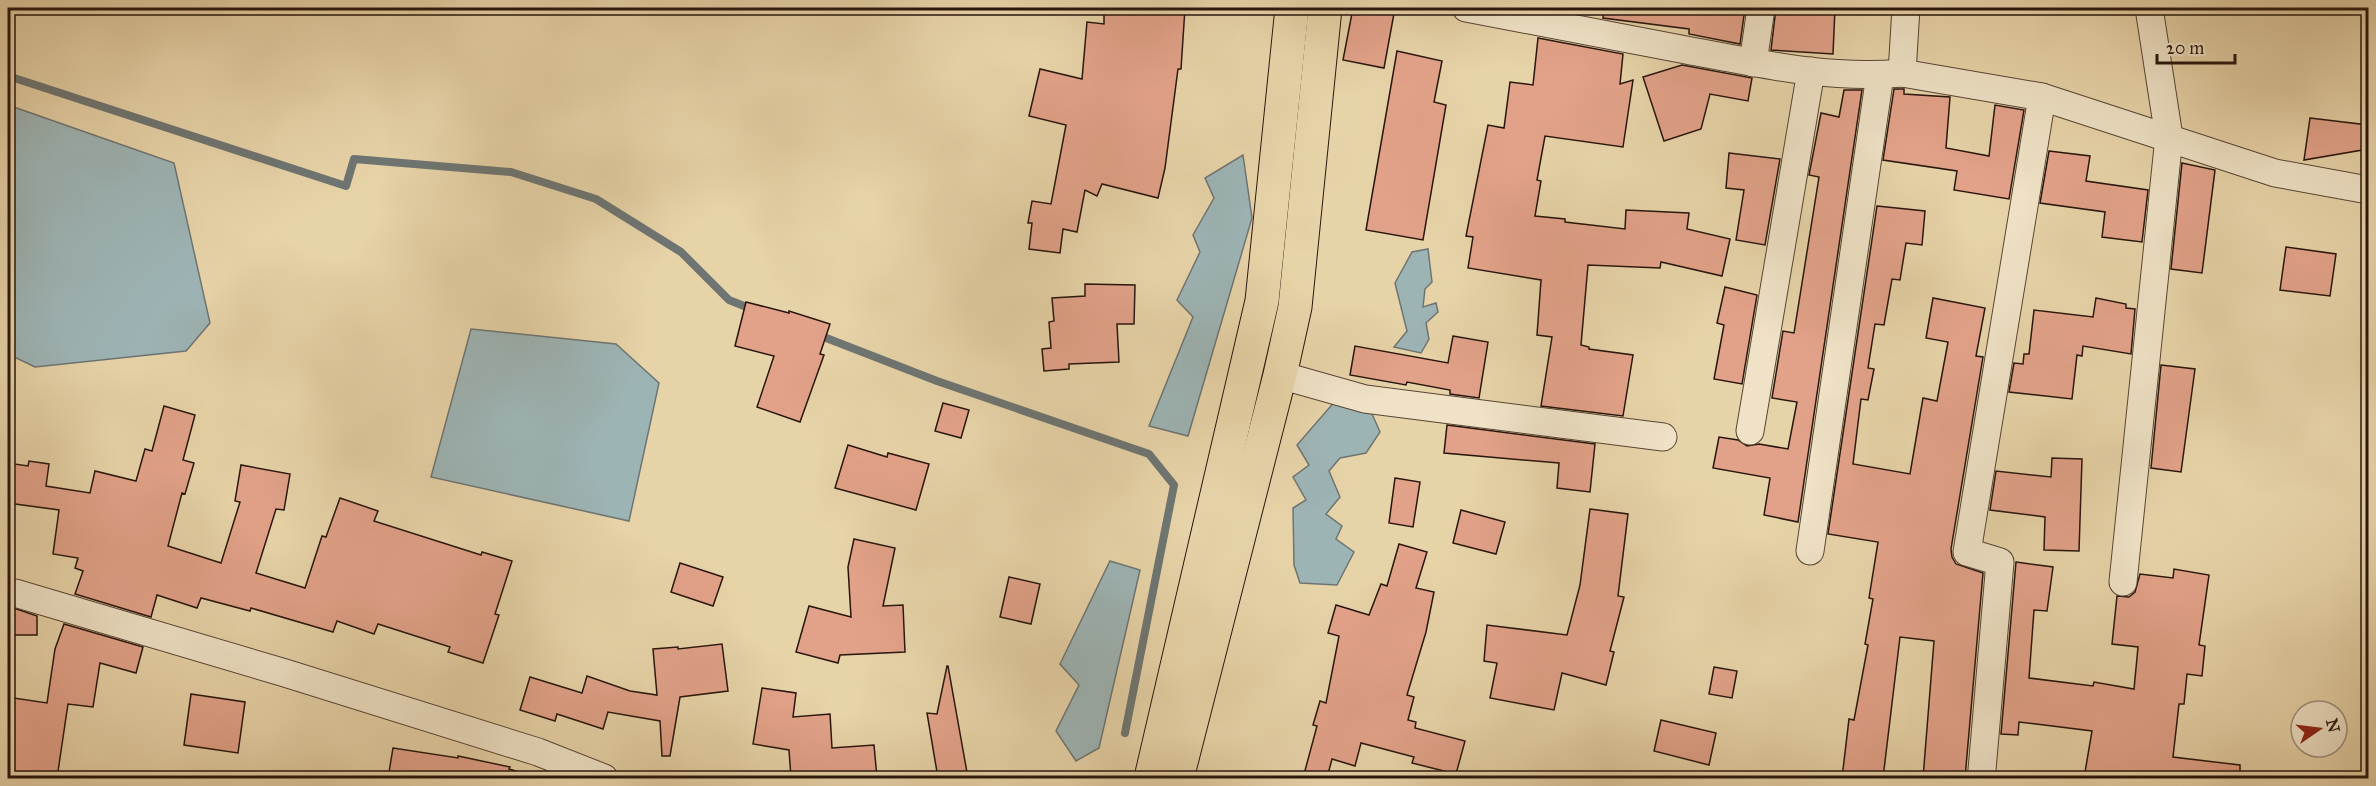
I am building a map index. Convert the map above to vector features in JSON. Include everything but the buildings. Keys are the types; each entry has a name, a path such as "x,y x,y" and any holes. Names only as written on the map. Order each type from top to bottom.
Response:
{"highway":[{"path":"1151,778 1262,301 1292,8"},
{"path":"1177,778 1280,375 1295,307 1325,8"}],"street":[{"path":"1466,8 1753,63 1811,71 1891,74 2042,97 2275,173 2368,190"},
{"path":"1753,63 1761,8"},
{"path":"1810,551 1891,74 1906,8"},
{"path":"2123,582 2169,137 2149,8"},
{"path":"1750,431 1811,71"},
{"path":"1983,778 2000,562 1967,552 2042,97"},
{"path":"1280,375 1365,399 1663,437"},
{"path":"15,593 285,672 538,752 604,778"}],"water":[{"path":"8,105 174,163 210,323 186,351 35,367 8,354"},
{"path":"1243,155 1252,218 1188,436 1149,426 1193,317 1177,300 1200,252 1193,235 1214,198 1205,178"},
{"path":"1428,249 1432,282 1425,289 1423,307 1436,303 1438,312 1426,323 1429,339 1421,353 1394,347 1407,331 1395,283 1412,252"},
{"path":"471,329 616,344 659,383 629,521 431,477"},
{"path":"1336,400 1368,405 1380,432 1366,453 1340,458 1329,471 1340,497 1326,514 1342,526 1336,539 1354,552 1337,585 1300,583 1294,565 1293,508 1306,500 1293,477 1309,465 1297,445"},
{"path":"1110,561 1140,570 1099,748 1076,761 1056,731 1079,685 1060,664"}],"waterway":[{"path":"8,76 346,186 354,159 511,172 596,199 681,252 729,300 754,310"},
{"path":"816,334 937,381 1149,454 1174,485 1125,733"}]}
